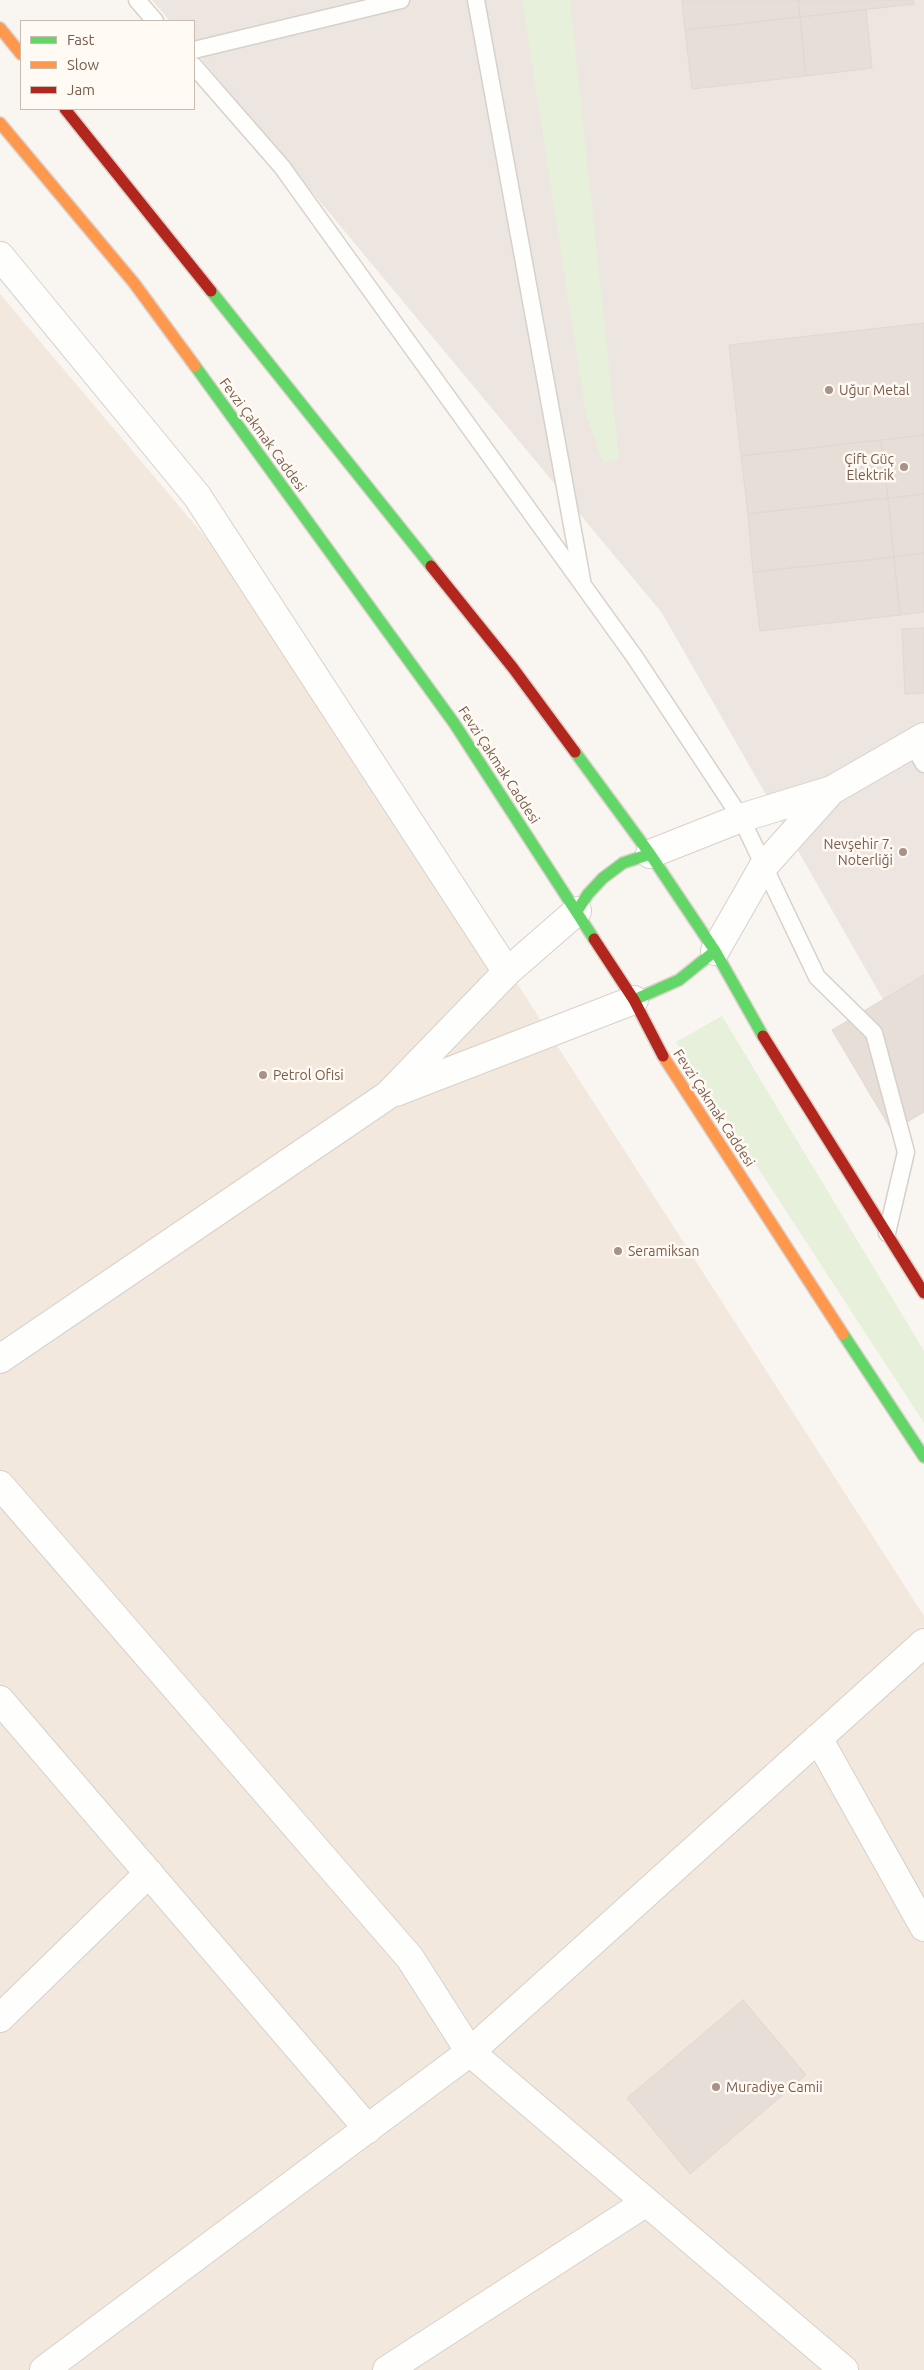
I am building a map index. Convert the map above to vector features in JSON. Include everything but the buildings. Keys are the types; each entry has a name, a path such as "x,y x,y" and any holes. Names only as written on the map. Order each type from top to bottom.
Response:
{"main road":[{"path":"0,28 20,53"},
{"path":"66,110 513,668 650,854 716,951 772,1053 924,1293"},
{"name":"Fevzi Çakmak Caddesi","path":"0,124 134,283 454,722 634,1000 669,1068 924,1457"},
{"path":"577,911 588,894 603,878 623,863 650,854"},
{"path":"634,1000 679,980 716,951"}],"street":[{"path":"0,256 197,496 507,972"},
{"path":"650,854 741,818 832,790 920,749"},
{"path":"716,951 763,867 832,790"},
{"path":"0,1360 388,1095 507,972 577,911"},
{"path":"388,1095 634,1000"},
{"path":"0,1485 410,1958 470,2052 844,2370"},
{"path":"44,2370 470,2052 924,1643"},
{"path":"0,1700 368,2129"},
{"path":"818,1738 924,1927"},
{"path":"0,2018 149,1873"},
{"path":"386,2370 646,2203"}],"lane":[{"path":"137,0 154,20"},
{"path":"195,50 401,0"},
{"path":"476,0 583,585"},
{"path":"195,67 282,167 634,656 741,818 817,977 874,1033 906,1152 885,1232 924,1266"}],"shaded area":[{"path":"152,0 924,0 924,1071 662,613 195,51 195,20 169,20"},
{"path":"0,294 309,660 924,1616 924,2370 0,2370"}],"green space":[{"path":"522,0 570,0 619,459 603,463 586,415"},
{"path":"722,1016 924,1351 924,1423 676,1042"}],"traffic: fast":[{"path":"211,291 431,566"},
{"path":"195,366 454,723 594,939"},
{"path":"575,752 650,854 715,951 763,1036"},
{"path":"577,911 588,894 603,878 623,863 650,854"},
{"path":"634,1000 679,980 715,951"},
{"path":"843,1334 924,1457"}],"traffic: slow":[{"path":"0,28 20,53"},
{"path":"0,123 134,283 195,366"},
{"path":"663,1056 843,1334"}],"traffic: jam":[{"path":"66,110 211,291"},
{"path":"431,566 513,668 575,752"},
{"path":"594,939 634,1000 663,1056"},
{"path":"763,1036 924,1293"}],"place":[{"name":"Uğur Metal","path":"829,390"},
{"name":"Çift Güç Elektrik","path":"904,467"},
{"name":"Nevşehir 7. Noterliği","path":"903,852"},
{"name":"Petrol Ofisi","path":"263,1075"},
{"name":"Seramiksan","path":"618,1251"},
{"name":"Muradiye Camii","path":"716,2087"}]}
